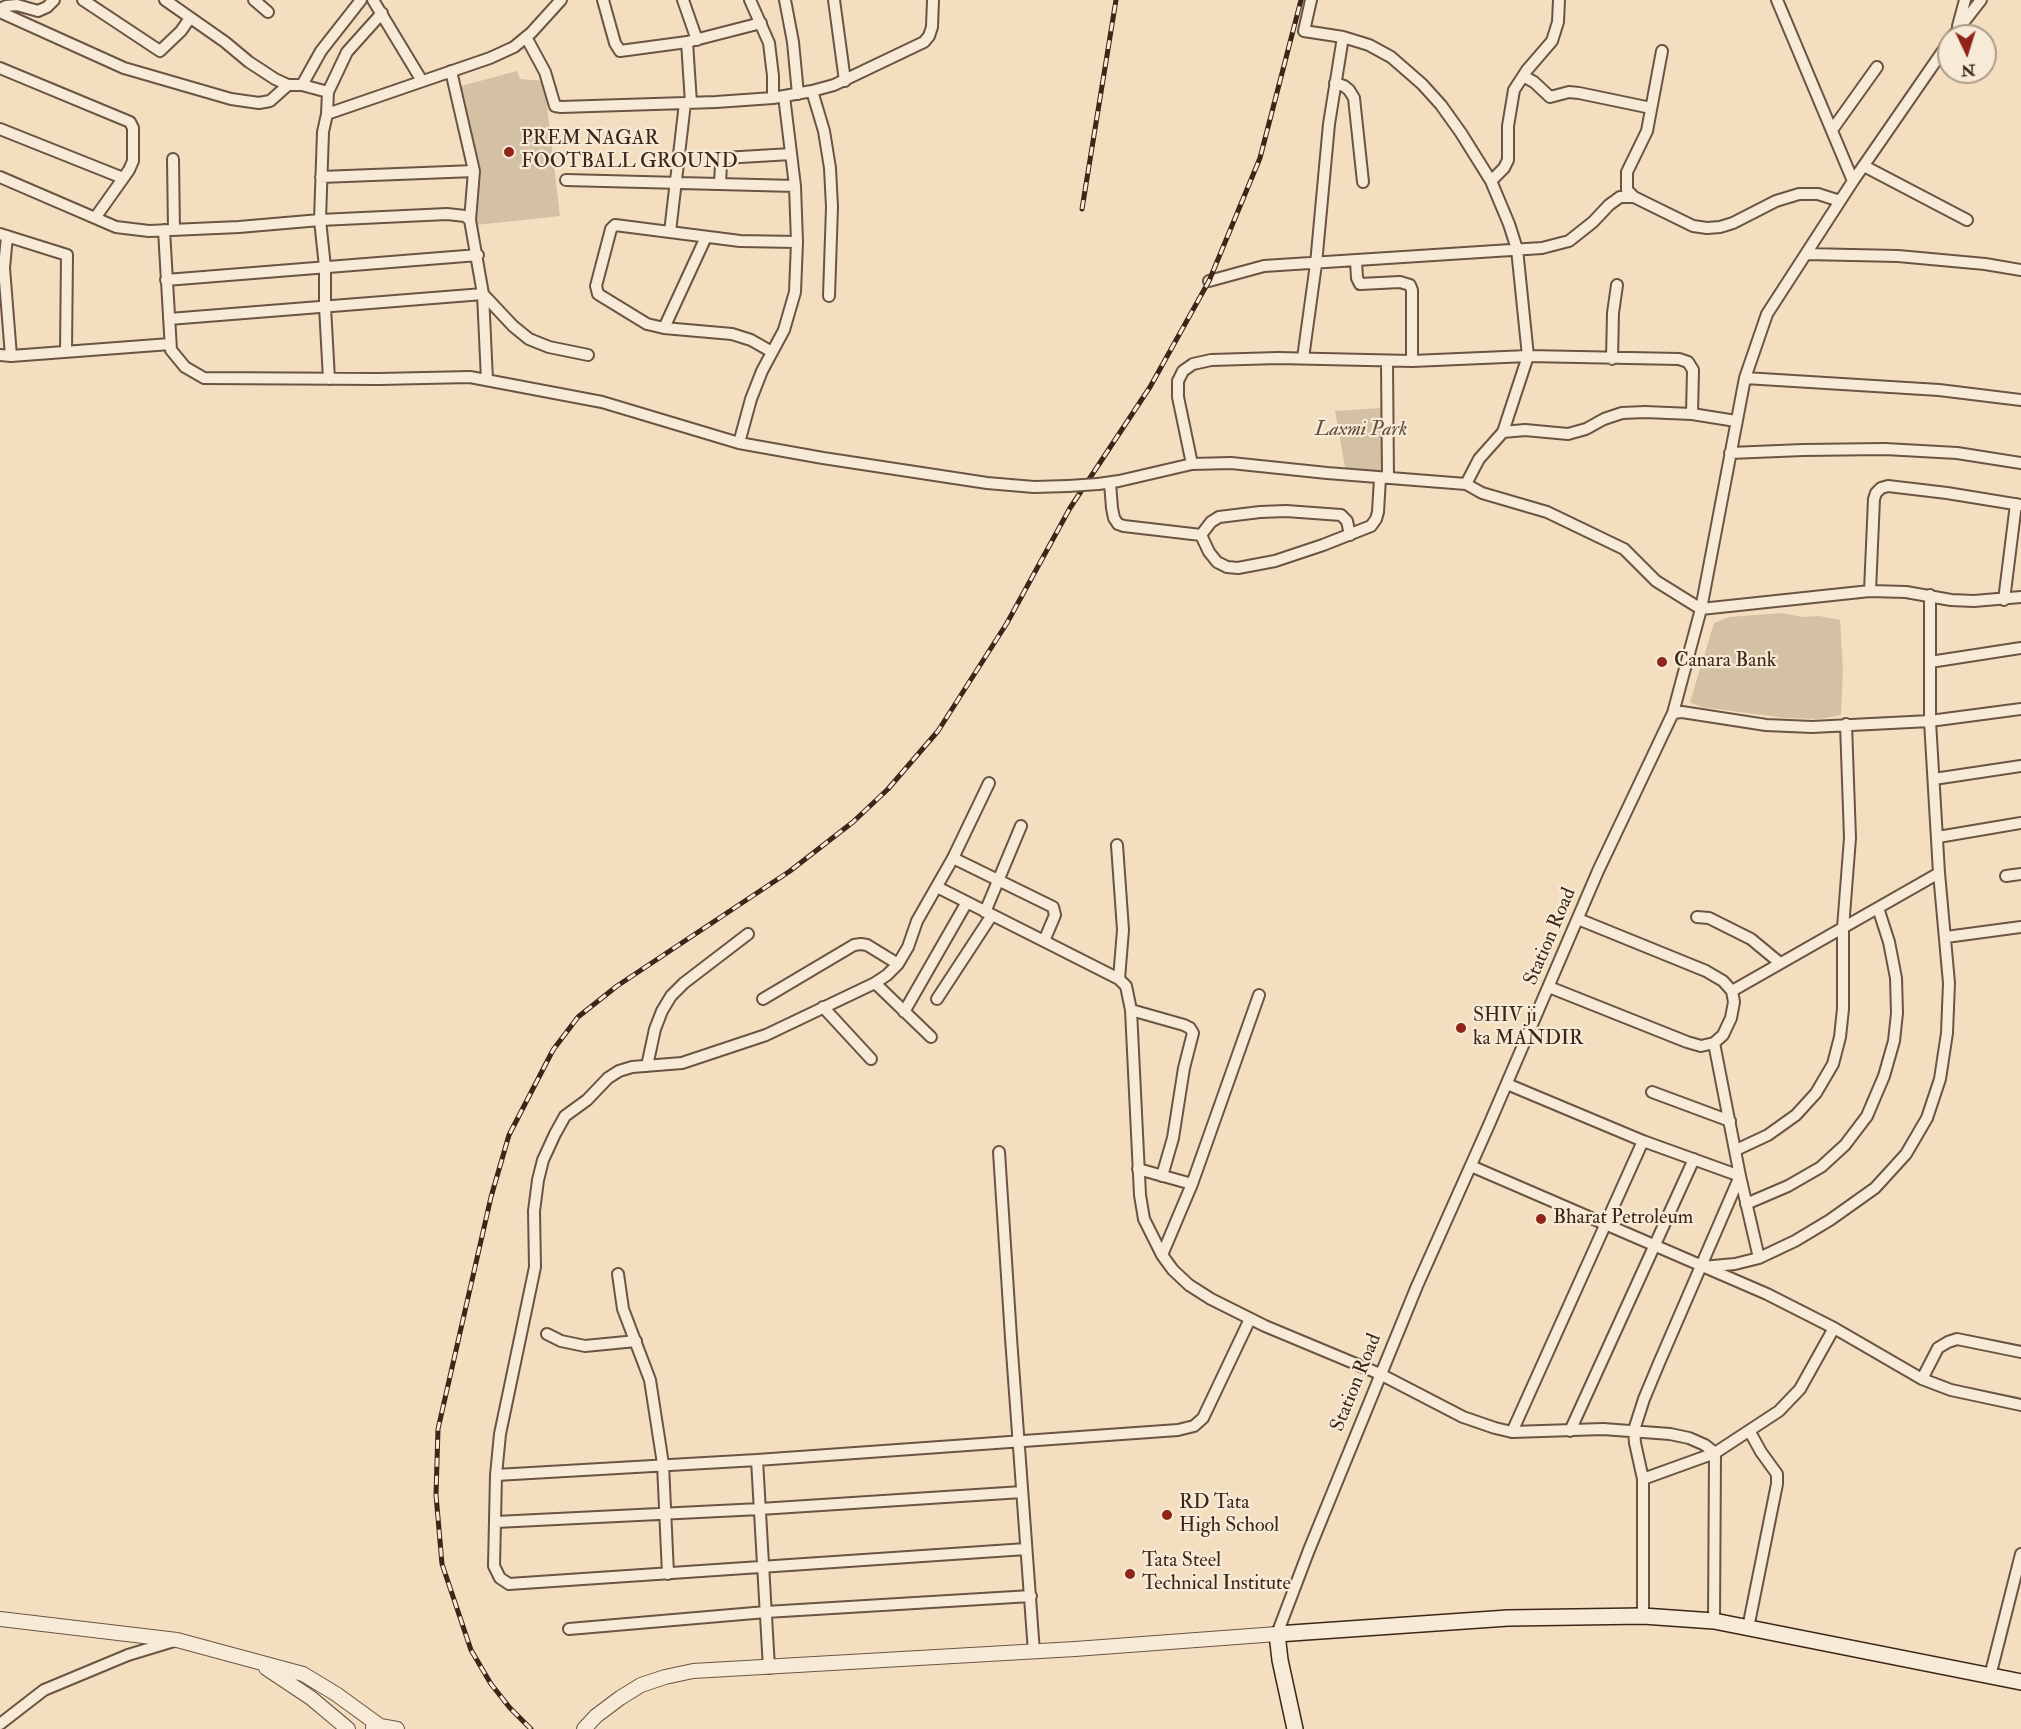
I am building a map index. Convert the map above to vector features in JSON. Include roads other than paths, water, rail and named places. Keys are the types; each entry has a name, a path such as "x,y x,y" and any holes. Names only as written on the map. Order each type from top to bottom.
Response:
{"main road":[{"path":"1295,1729 1280,1660 1278,1634 1508,1618 1642,1616 1714,1621 2021,1682"}],"street":[{"path":"0,10 6,6 17,5 38,11 47,7 54,0"},
{"path":"83,0 160,51 181,31 190,18"},
{"path":"165,0 275,79 288,85 302,85 328,92"},
{"path":"254,0 268,12"},
{"path":"302,85 321,51 361,0"},
{"path":"373,0 422,81"},
{"path":"327,114 506,51 526,37 561,0"},
{"path":"603,0 615,42 620,51 692,41 761,23"},
{"path":"670,232 688,103 692,41 682,0"},
{"path":"750,0 769,43 772,59 772,98"},
{"path":"784,0 793,42 798,94"},
{"path":"834,0 844,81"},
{"path":"526,37 545,72 555,106 688,103 772,98 812,91 844,81 924,42 932,27 933,0"},
{"path":"1311,0 1304,31 1343,37 1369,45 1391,57 1422,84 1441,105 1491,181 1509,224 1517,249 1528,356 1503,432 1479,459 1466,484"},
{"path":"1491,181 1504,168 1508,160 1510,111 1514,90 1552,41 1558,22 1559,0"},
{"path":"1777,0 1853,181"},
{"path":"1957,24 1965,0"},
{"name":"Station Road","path":"1963,24 1981,0"},
{"path":"0,10 124,68 231,99 259,103 270,101 288,85"},
{"path":"330,379 325,267 320,220 323,132 328,92 347,52 382,13"},
{"path":"1303,358 1316,264 1335,83 1343,37"},
{"path":"1662,51 1647,131 1627,172 1627,190 1634,197 1693,226 1707,228 1726,225 1776,201 1799,194 1818,194 1840,201"},
{"name":"Station Road","path":"1278,1634 1417,1286 1598,871 1673,713 1701,609 1744,378 1767,314 1853,181 1937,60"},
{"path":"1832,130 1877,67"},
{"path":"0,68 130,122 133,128 133,161 95,218"},
{"path":"451,71 474,171 470,220 478,255 483,294 487,380"},
{"path":"1523,76 1534,82 1550,97 1569,92 1579,93 1652,108"},
{"path":"1335,83 1344,86 1354,98 1364,182"},
{"path":"812,91 824,131 830,168 832,207 829,296"},
{"path":"739,442 751,399 784,330 795,292 797,242 795,186 784,96"},
{"path":"0,129 123,178"},
{"path":"720,184 721,164 724,158 791,154"},
{"path":"173,159 166,280 170,344 171,350 185,367 204,378 470,377 602,402 739,442 834,460 987,483 1034,487 1110,483 1192,464 1231,463 1466,484 1482,493 1546,512 1624,549 1656,581 1701,609 1870,591 1906,592 1963,601 2004,600 2021,597"},
{"path":"1864,166 1967,220"},
{"path":"321,177 474,171"},
{"path":"0,177 116,227 149,231 459,214 470,220"},
{"path":"566,180 795,186"},
{"path":"1209,281 1264,266 1542,248 1569,241 1620,197 1634,197"},
{"path":"772,352 751,340 732,333 663,328 647,324 598,294 596,286 611,229 615,225 740,241 797,242"},
{"path":"66,351 68,255 3,235 6,355 66,351 170,344"},
{"path":"663,328 706,237"},
{"path":"1806,254 1898,255 2021,270"},
{"path":"166,280 478,255"},
{"path":"1356,261 1357,278 1360,284 1400,282 1410,285 1412,290 1412,362"},
{"path":"1612,359 1613,313 1617,285"},
{"path":"169,319 483,294"},
{"path":"483,294 513,326 529,339 571,353 588,355"},
{"path":"1192,464 1178,397 1178,381 1183,371 1193,364 1211,360 1303,358 1412,362 1528,356 1679,359 1688,363 1693,370 1692,414"},
{"path":"1201,535 1217,562 1227,567 1238,568 1275,561 1350,535 1371,525 1376,519 1384,478 1387,362"},
{"path":"1744,378 1939,390 2021,400"},
{"path":"1503,432 1525,430 1568,434 1586,429 1604,419 1622,413 1692,414 1736,420"},
{"path":"1730,453 1885,449 1958,453 2021,463"},
{"path":"1110,483 1112,508 1118,524 1201,535"},
{"path":"1870,591 1874,499 1876,492 1888,486 2018,505 2004,600"},
{"path":"1201,535 1211,522 1219,517 1260,512 1286,512 1341,515 1347,521 1350,535"},
{"path":"1702,1267 1735,1264 1759,1258 1795,1241 1830,1220 1875,1188 1906,1155 1927,1118 1940,1078 1947,1033 1949,983 1939,873 1930,721 1930,595"},
{"path":"1930,662 2021,648"},
{"path":"1673,713 1682,712 1766,725 1812,727 1930,721 2021,709"},
{"path":"1736,1150 1768,1135 1796,1115 1816,1092 1833,1064 1840,1037 1843,1009 1843,928 1850,838 1845,724"},
{"path":"1934,779 2021,766"},
{"path":"989,783 953,858 917,921 908,946 898,964 874,983 775,1032 682,1063 619,1071 566,1116 543,1160 538,1180 534,1211 535,1267 500,1434 496,1475 494,1566 500,1578 509,1584 1026,1549"},
{"path":"1938,837 2021,823"},
{"path":"937,999 988,913 998,879 1021,826"},
{"path":"1118,845 1123,930 1119,979"},
{"path":"953,858 1053,907 1055,915 1044,941"},
{"path":"1732,991 1939,873"},
{"path":"2006,876 2021,874"},
{"path":"937,887 1119,979 1126,986 1131,1010 1138,1169 1144,1219 1162,1255 1173,1270 1189,1285 1250,1319 1380,1374 1463,1417 1495,1428 1512,1432 1634,1430 1689,1438 1705,1445 1715,1453"},
{"path":"904,1012 967,902"},
{"path":"1746,1204 1788,1186 1821,1167 1845,1145 1867,1116 1884,1076 1894,1041 1897,1013 1896,978 1889,942 1878,908"},
{"path":"1697,916 1709,918 1751,939 1780,963"},
{"path":"1549,987 1701,1046 1714,1043 1723,1035 1731,1018 1734,1002 1732,991 1723,981 1706,971 1578,919"},
{"path":"1946,937 2021,927"},
{"path":"647,1066 662,1011 671,996 684,983 748,934"},
{"path":"763,999 854,945 867,945 898,964"},
{"path":"874,983 931,1036"},
{"path":"1162,1255 1192,1184 1259,995"},
{"path":"823,1007 871,1059"},
{"path":"1131,1010 1184,1025 1193,1032 1184,1068 1173,1138 1162,1176"},
{"path":"1714,1043 1759,1258"},
{"path":"1507,1084 1643,1140 1740,1176"},
{"path":"1652,1092 1730,1121"},
{"path":"1512,1432 1643,1140"},
{"path":"999,1152 1034,1652"},
{"path":"1570,1431 1694,1159"},
{"path":"1471,1166 1767,1294 1834,1328 1922,1379 1951,1390 2021,1405"},
{"path":"1138,1169 1192,1184"},
{"path":"1642,1616 1643,1479 1634,1430 1652,1381 1740,1176"},
{"path":"618,1274 624,1309 650,1380 663,1464 668,1574"},
{"path":"496,1475 757,1460 1178,1430 1194,1426 1203,1418 1250,1319"},
{"path":"1643,1479 1715,1453 1779,1411 1800,1389 1834,1328"},
{"path":"547,1334 561,1341 585,1346 636,1341"},
{"path":"1922,1379 1938,1348 1958,1339 2021,1352"},
{"path":"1748,1628 1777,1484 1777,1474 1750,1432"},
{"path":"1714,1621 1715,1453"},
{"path":"757,1460 769,1668"},
{"path":"496,1522 760,1509 1023,1492"},
{"path":"1990,1676 2021,1554"},
{"path":"569,1629 766,1612 1030,1596"},
{"path":"0,1619 177,1640 303,1674 336,1694 376,1728 397,1729"},
{"path":"584,1729 596,1716 641,1685 693,1671 1034,1652 1278,1634"},
{"path":"0,1724 44,1690 128,1655 177,1640"},
{"path":"256,1662 311,1698 348,1729"}],"railway":[{"path":"1082,209 1116,0"},
{"path":"531,1729 491,1684 471,1650 442,1564 436,1495 438,1429 491,1197 509,1135 553,1050 578,1017 617,986 790,871 853,822 888,789 938,731 1007,623 1070,508 1150,387 1209,281 1260,158 1301,0"}],"place":[{"name":"PREM NAGAR FOOTBALL GROUND","path":"509,152"},
{"name":"Canara Bank","path":"1662,662"},
{"name":"SHIV ji ka MANDIR","path":"1461,1028"},
{"name":"Bharat Petroleum","path":"1541,1219"},
{"name":"RD Tata High School","path":"1167,1515"},
{"name":"Tata Steel Technical Institute","path":"1130,1574"}],"park label":[{"name":"Laxmi Park","path":"1361,431"}]}
